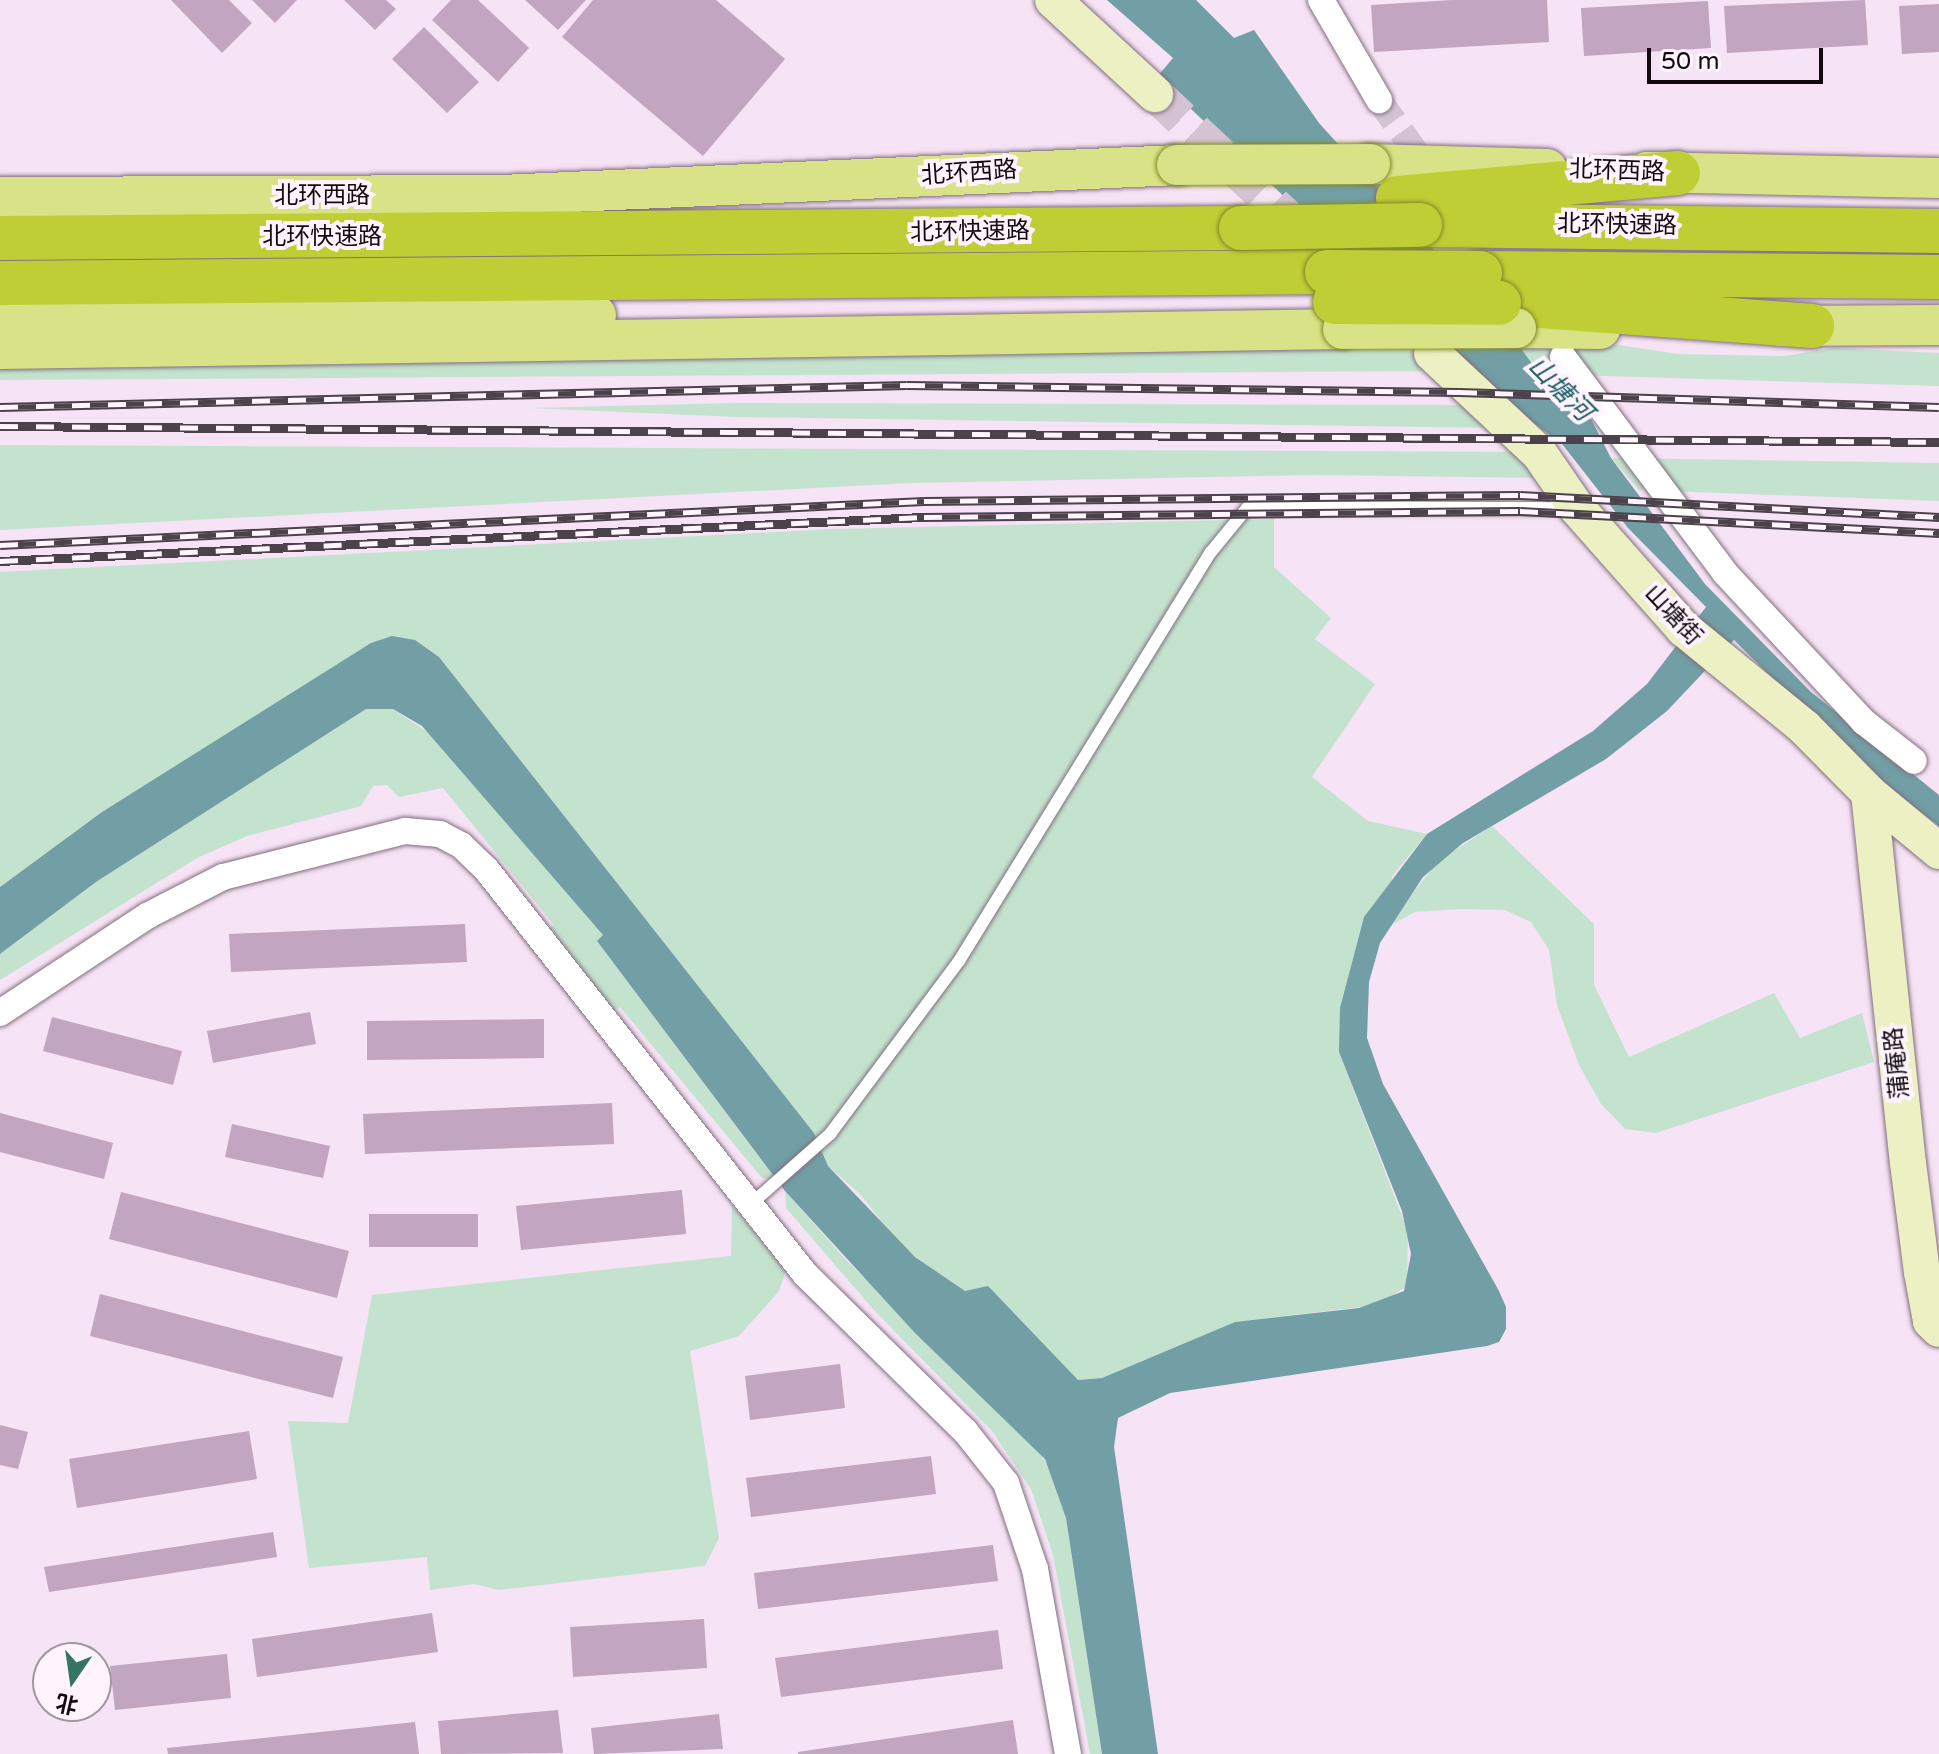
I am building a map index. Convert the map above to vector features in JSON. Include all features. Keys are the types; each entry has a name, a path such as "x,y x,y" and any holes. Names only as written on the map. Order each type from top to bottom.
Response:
{"highway":[{"path":"1409,211 1678,173"},
{"name":"北环快速路","path":"0,238 737,235 1013,204 1244,214 1409,211 1564,223 1939,231"},
{"name":"北环快速路","path":"0,283 1096,275 1335,301 1498,301 1570,272 1939,277"},
{"path":"1498,301 1812,326"}],"main road":[{"name":"北环西路","path":"0,197 518,195 1177,165 1370,164 1939,178"},
{"path":"0,349 1144,329 1335,301"},
{"path":"0,312 787,314 1144,329"},
{"path":"1812,326 1939,325"}],"street":[{"path":"1053,0 1155,94"},
{"path":"1321,0 1379,100"},
{"name":"山塘街","path":"1432,353 1539,453 1577,508 1684,629 1719,662 1804,727 1869,793 1939,851"},
{"path":"1563,357 1725,573 1864,722 1914,761"},
{"name":"蒲庵路","path":"1869,793 1930,1272 1931,1321 1939,1329"},
{"path":"0,1013 147,916 223,877 405,831 440,834 486,869 805,1274 965,1431 1006,1483 1035,1569 1068,1754"}],"lane":[{"path":"751,1204 820,1143 959,961 1211,552 1248,507 1577,508"}],"shaded area":[{"path":"1107,0 1196,0 1234,38 1254,30 1319,123 1511,335 1553,392 1568,408 1591,419 1611,458 1705,584 1811,692 1939,795 1939,826 1864,769 1734,640 1667,711 1606,759 1463,843 1423,877 1380,943 1369,982 1367,1038 1383,1084 1499,1291 1506,1307 1506,1329 1499,1342 1487,1346 1170,1393 1118,1418 1114,1447 1158,1754 1102,1754 1066,1518 1045,1459 915,1333 785,1191 597,941 603,935 422,726 393,709 366,709 96,882 0,954 0,887 102,812 371,643 392,636 415,640 439,657 814,1133 828,1166 915,1257 965,1291 988,1286 1078,1380 1102,1378 1235,1322 1359,1308 1404,1291 1411,1254 1402,1211 1339,1052 1340,1008 1364,917 1427,834 1593,731 1647,684 1706,607 1628,528 1562,444 1461,370 1445,348 1157,77 1173,58"},
{"path":"1408,341 1440,371 0,380 0,359"},
{"path":"1618,345 1678,354 1785,356 1834,348 1939,353 1939,386 1539,374 1519,346"},
{"path":"734,403 1481,405 1502,428 737,417 530,408"},
{"path":"0,445 1527,452 1552,478 1316,475 911,483 0,530"},
{"path":"1611,458 1939,463 1939,501 1639,490"},
{"path":"1274,519 1274,567 1331,618 1315,639 1375,684 1312,777 1368,821 1427,834 1393,875 1339,1052 1408,1232 1407,1286 1377,1305 1235,1322 1102,1378 1078,1380 899,1244 861,1195 828,1166 814,1133 439,657 385,638 102,812 0,887 0,572 833,529"},
{"path":"366,709 393,709 438,739 604,936 597,941 775,1178 762,1178 620,1007 608,1013 543,933 554,925 443,788 399,797 387,785 373,786 361,806 247,836 197,858 0,980 0,954 96,882"},
{"path":"1492,826 1594,924 1594,985 1629,1057 1774,993 1800,1038 1862,1013 1874,1062 1656,1133 1625,1129 1601,1104 1579,1065 1557,1005 1549,950 1531,922 1505,910 1460,909 1415,912 1386,928 1437,862"},
{"path":"785,1191 844,1258 1034,1444 1052,1472 1066,1518 1102,1754 1090,1754 1053,1555 1031,1489 992,1431 872,1308 786,1208"},
{"path":"732,1205 786,1270 779,1291 739,1336 690,1351 719,1538 705,1566 499,1590 474,1584 430,1590 427,1557 309,1568 288,1421 348,1423 372,1295 731,1256"}],"building":[{"path":"171,0 229,0 252,23 222,53"},
{"path":"252,0 297,0 275,23"},
{"path":"344,0 386,0 396,9 375,30"},
{"path":"451,0 478,0 529,48 498,82 432,20"},
{"path":"525,0 586,0 558,30"},
{"path":"593,0 716,0 785,59 703,156 562,37"},
{"path":"1452,0 1547,0 1549,42 1374,52 1371,5"},
{"path":"1865,0 1868,45 1727,53 1724,6"},
{"path":"1708,1 1711,48 1584,56 1581,8"},
{"path":"1939,4 1939,52 1902,54 1899,6"},
{"path":"424,27 479,82 447,113 392,59"},
{"path":"465,924 467,962 231,972 229,934"},
{"path":"310,1012 316,1044 213,1063 207,1031"},
{"path":"52,1017 182,1051 173,1085 43,1051"},
{"path":"544,1019 544,1058 367,1060 367,1021"},
{"path":"612,1103 614,1144 365,1154 363,1114"},
{"path":"0,1113 113,1143 104,1179 0,1152"},
{"path":"232,1124 330,1146 323,1178 225,1157"},
{"path":"682,1190 686,1234 521,1250 516,1206"},
{"path":"121,1192 349,1251 337,1298 109,1239"},
{"path":"369,1214 478,1214 478,1247 369,1247"},
{"path":"100,1294 343,1357 333,1398 90,1336"},
{"path":"840,1364 845,1408 750,1420 745,1376"},
{"path":"0,1425 28,1432 18,1469 0,1465"},
{"path":"249,1431 257,1479 77,1508 69,1459"},
{"path":"931,1456 936,1494 751,1517 746,1478"},
{"path":"273,1532 277,1557 49,1592 44,1567"},
{"path":"993,1545 998,1581 758,1609 754,1573"},
{"path":"432,1613 438,1652 257,1677 252,1639"},
{"path":"704,1619 707,1668 573,1677 570,1627"},
{"path":"998,1630 1003,1669 781,1697 775,1658"},
{"path":"227,1654 231,1698 115,1710 112,1666"},
{"path":"558,1710 563,1753 441,1754 438,1721"},
{"path":"719,1714 723,1749 594,1754 591,1728"},
{"path":"1013,1720 1018,1754 798,1754 798,1752"},
{"path":"415,1722 419,1754 168,1754 167,1748"}],"tunnel":[{"path":"1155,94 1359,284"},
{"path":"1379,100 1430,172"}],"railway":[{"path":"0,407 907,385 1459,392 1939,407"},
{"path":"0,426 1939,442"},
{"path":"0,545 924,501 1520,495 1939,517"},
{"path":"0,561 924,517 1520,511 1939,533"}],"water label":[{"name":"山塘河","path":"1560,389"}]}
